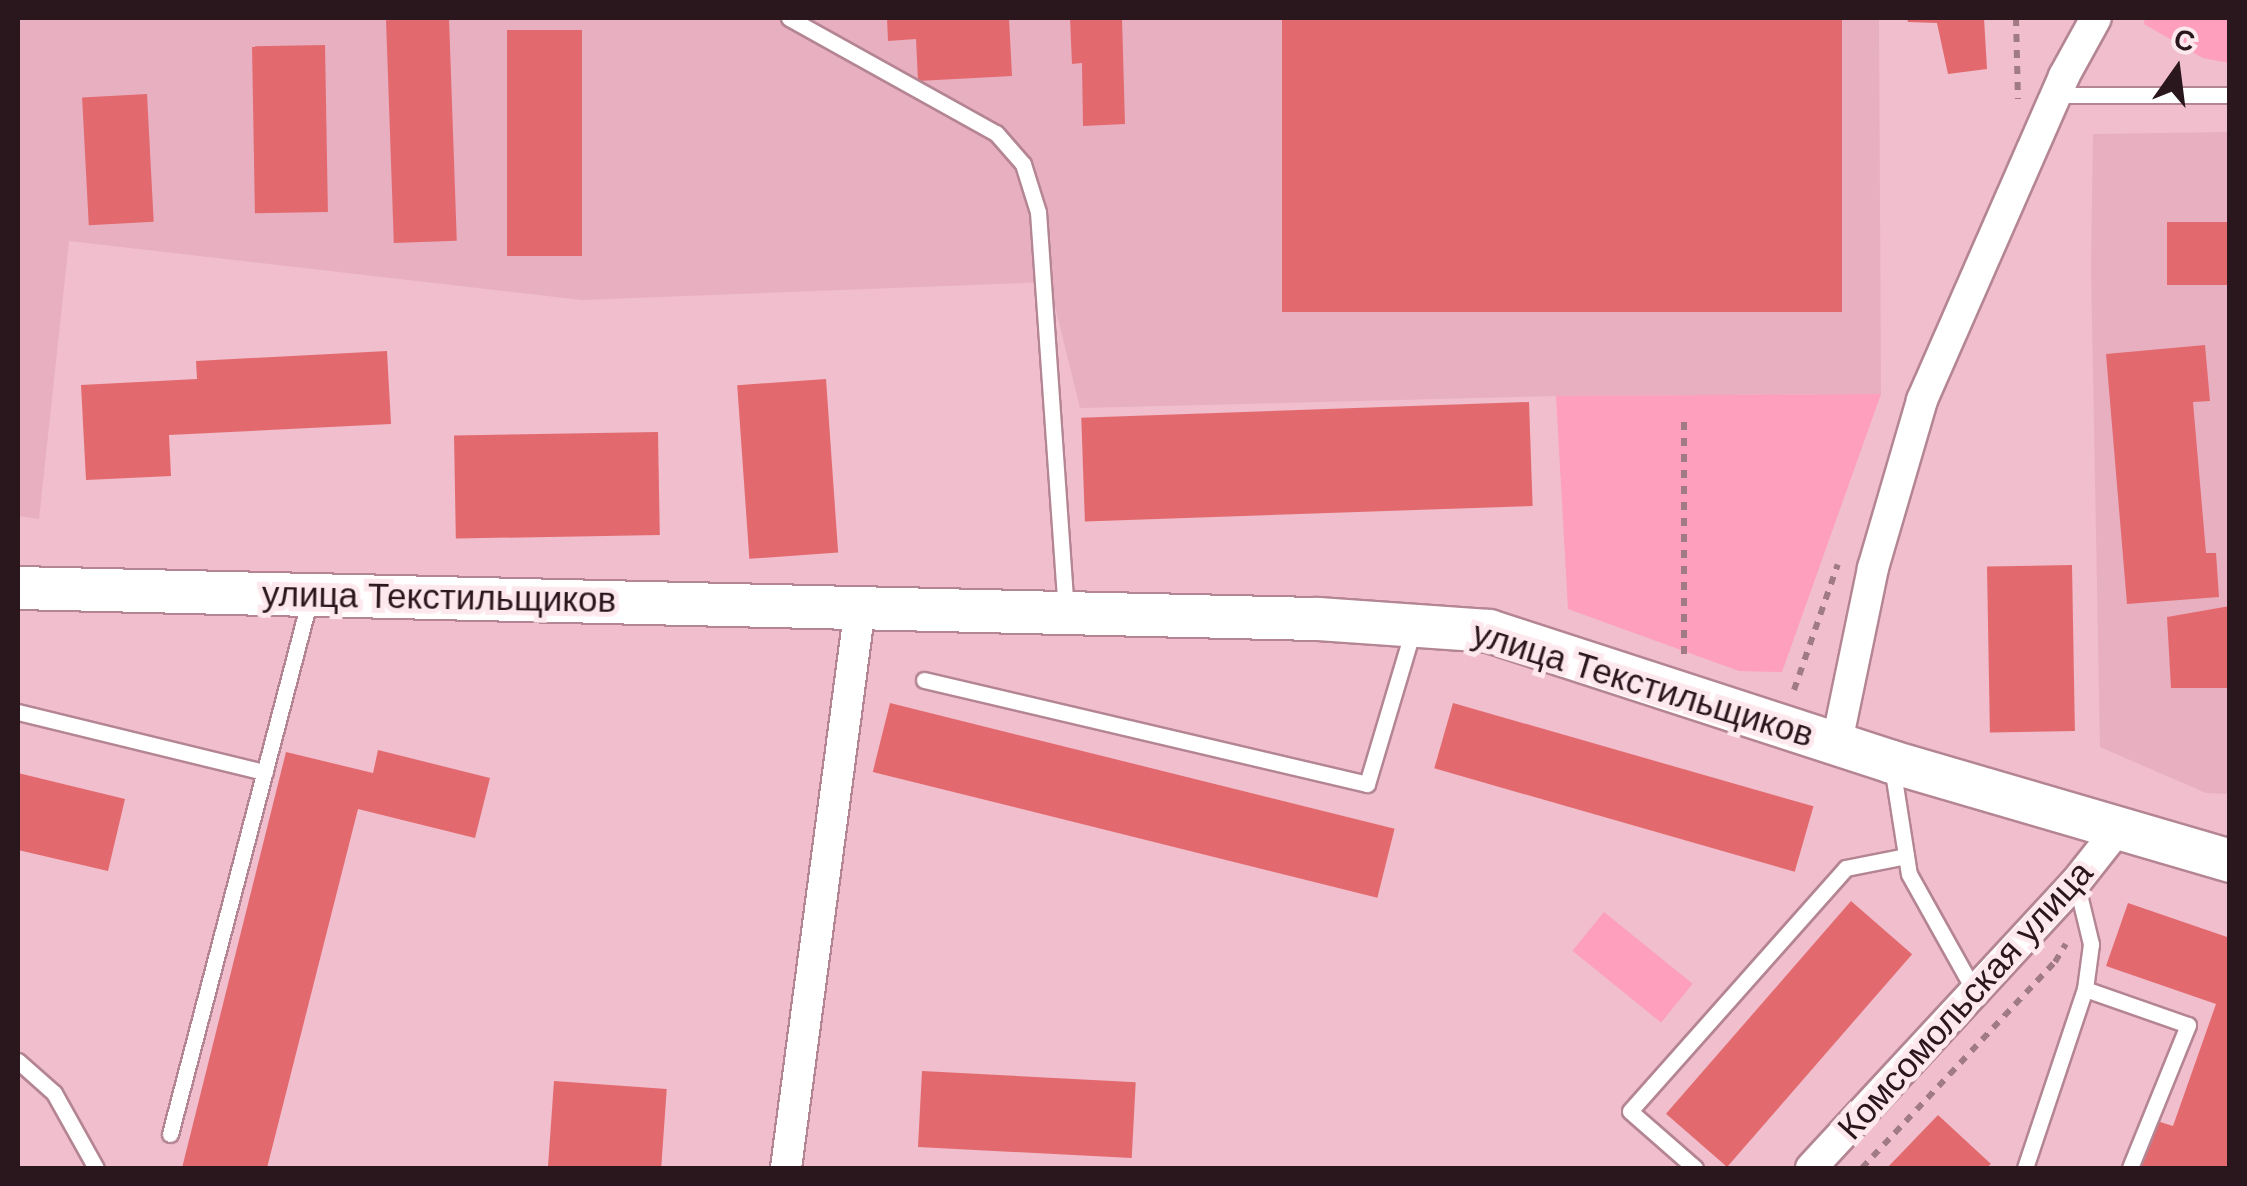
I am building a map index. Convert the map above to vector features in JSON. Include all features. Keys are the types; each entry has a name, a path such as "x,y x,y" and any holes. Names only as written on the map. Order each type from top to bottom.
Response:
{"street":[{"path":"1837,742 1873,568 1922,400 2056,95 2096,18"},
{"name":"улица Текстильщиков","path":"18,588 860,607 1490,631 1892,762 2230,861"},
{"path":"786,1168 860,607"},
{"name":"Комсомольская улица","path":"1812,1168 2076,882 2117,830"}],"lane":[{"path":"789,18 996,132 1023,164 1038,212 1066,614"},
{"path":"2056,95 2230,95"},
{"path":"170,1134 312,594"},
{"path":"924,680 1367,784 1414,626"},
{"path":"18,712 265,772"},
{"path":"1892,762 1909,874 1975,992"},
{"path":"1695,1168 1630,1111 1846,868 1906,856"},
{"path":"2026,1168 2085,989 2091,944 2076,882"},
{"path":"2085,989 2188,1025 2130,1168"},
{"path":"18,1062 54,1093 96,1168"}],"path":[{"path":"1684,422 1684,668"},
{"path":"1862,1168 2055,962 2084,913"}],"shaded area":[{"path":"18,18 1879,18 1881,394 1556,396 1080,408 1049,282 582,300 69,241 39,519 18,516"},
{"path":"2145,18 2229,18 2229,63 2203,58 2144,24"},
{"path":"2229,132 2229,794 2206,793 2100,747 2091,268 2093,134"},
{"path":"1881,394 1782,672 1739,671 1568,609 1556,396"},
{"path":"1604,912 1693,984 1661,1023 1573,951"}],"building":[{"path":"449,18 457,241 394,243 386,20"},
{"path":"887,18 1009,18 1012,76 918,81 916,39 888,41"},
{"path":"1070,18 1122,18 1125,124 1083,126 1082,63 1072,64"},
{"path":"1282,18 1842,18 1842,312 1282,312"},
{"path":"1907,18 1984,18 1987,69 1948,74 1937,23 1908,22"},
{"path":"507,30 582,30 582,256 507,256"},
{"path":"325,45 328,212 255,213 252,46"},
{"path":"147,94 154,222 89,225 82,97"},
{"path":"2167,222 2230,222 2230,285 2167,285"},
{"path":"2205,345 2210,401 2193,402 2206,553 2216,553 2219,597 2127,604 2106,354"},
{"path":"387,351 391,424 169,435 171,476 86,480 81,385 197,379 196,361"},
{"path":"826,379 838,553 749,559 737,385"},
{"path":"1529,402 1533,506 1085,522 1081,418"},
{"path":"658,432 660,535 456,539 454,436"},
{"path":"2072,565 2075,731 1990,732 1987,566"},
{"path":"2230,606 2230,688 2171,688 2167,617"},
{"path":"890,703 1395,829 1377,898 873,772"},
{"path":"1453,703 1813,806 1795,872 1434,768"},
{"path":"378,750 490,778 475,838 358,809 267,1168 182,1168 286,752 373,773"},
{"path":"18,773 125,799 108,871 18,850"},
{"path":"1851,901 1912,954 1727,1167 1666,1114"},
{"path":"2128,903 2230,938 2230,1157 2226,1168 2140,1168 2157,1121 2173,1126 2216,1004 2106,966"},
{"path":"922,1071 1136,1082 1132,1158 918,1147"},
{"path":"554,1081 667,1089 661,1168 548,1168"},
{"path":"1938,1115 1991,1164 1986,1168 1887,1168"}]}
